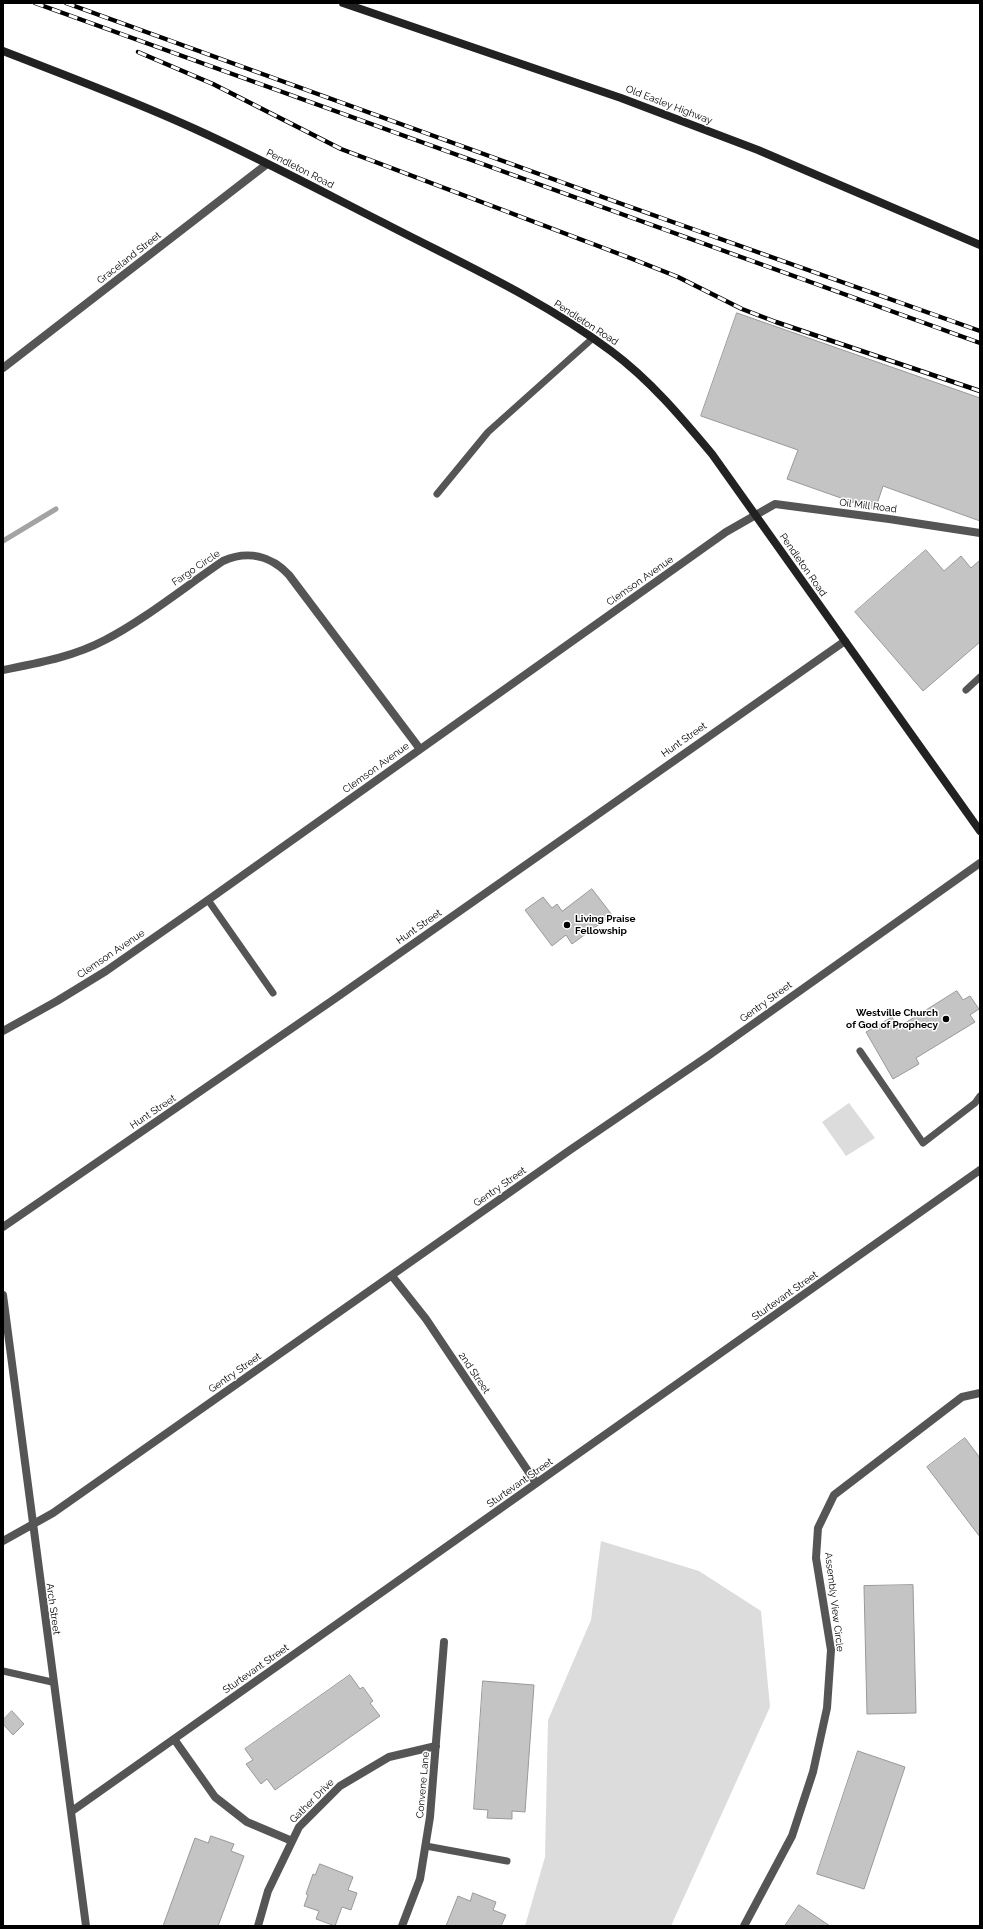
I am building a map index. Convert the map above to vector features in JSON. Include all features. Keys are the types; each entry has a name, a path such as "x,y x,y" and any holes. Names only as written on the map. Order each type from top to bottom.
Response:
{"street":[{"name":"Old Easley Highway","path":"343,3 621,98 758,150 980,245"},
{"name":"Pendleton Road","path":"3,51 126,99 194,128 521,294 612,351 646,380 677,412 712,454 980,831"},
{"name":"Graceland Street","path":"3,368 267,164"},
{"name":"Oil Mill Road","path":"755,514 775,504 890,519 980,533"},
{"name":"Clemson Avenue","path":"3,1031 57,1001 106,971 726,532 755,514"},
{"name":"Fargo Circle","path":"3,670 43,662 75,653 104,640 124,629 223,561 238,556 256,556 273,561 289,575 420,749"},
{"name":"Hunt Street","path":"3,1227 333,1000 845,641"},
{"name":"Gentry Street","path":"3,1541 59,1509 980,863"},
{"name":"Sturtevant Street","path":"72,1811 980,1170"},
{"name":"2nd Street","path":"392,1276 426,1319 536,1483"},
{"name":"Arch Street","path":"3,1295 31,1526 52,1682 72,1811 86,1926"},
{"name":"Assembly View Circle","path":"744,1926 792,1836 813,1772 827,1708 831,1650 816,1558 818,1528 834,1495 962,1397 980,1393"},
{"name":"Convene Lane","path":"402,1926 420,1880 426,1846 430,1817 444,1642"},
{"path":"174,1740 215,1797 247,1822 292,1841"},
{"name":"Gather Drive","path":"258,1926 268,1892 299,1827 340,1786 389,1757 436,1746"}],"lane":[{"path":"437,494 488,432 593,338"},
{"path":"966,690 980,678"},
{"path":"208,900 273,993"},
{"path":"860,1051 923,1143 975,1103 980,1096"},
{"path":"3,1671 52,1682"},
{"path":"426,1846 507,1861"}],"shaded area":[{"path":"849,1103 875,1138 846,1156 822,1122"},
{"path":"601,1541 699,1571 761,1611 770,1707 671,1926 525,1926 545,1857 548,1720 591,1620"}],"building":[{"path":"737,313 980,398 980,521 883,486 875,510 787,479 798,450 701,416"},
{"path":"926,550 944,571 961,556 971,568 980,560 980,642 923,691 855,612"},
{"name":"Living Praise Fellowship","path":"592,889 612,915 572,944 566,935 552,946 525,910 543,897 552,908 557,904 562,911"},
{"path":"957,991 963,1000 970,996 979,1009 970,1015 975,1022 916,1058 919,1064 893,1079 866,1032 892,1017 898,1027"},
{"path":"965,1438 980,1458 980,1537 927,1467"},
{"path":"913,1585 916,1713 867,1714 864,1586"},
{"path":"350,1675 360,1689 363,1687 373,1701 370,1703 380,1716 275,1790 267,1779 261,1784 246,1764 253,1760 245,1749"},
{"path":"483,1681 534,1685 525,1812 512,1811 512,1819 487,1818 488,1810 474,1809"},
{"path":"12,1711 24,1724 13,1735 3,1724 3,1720"},
{"path":"858,1751 905,1767 864,1889 817,1874"},
{"path":"211,1836 234,1844 231,1851 244,1856 218,1926 163,1926 195,1838 208,1843"},
{"path":"320,1864 353,1877 348,1890 357,1893 351,1910 342,1907 335,1926 316,1919 319,1911 304,1906 308,1895 306,1894 313,1874 315,1875"},
{"path":"473,1893 496,1902 493,1910 506,1915 501,1926 446,1926 458,1896 470,1901"},
{"path":"799,1905 830,1926 785,1926"}],"waterway":[{"path":"3,541 56,509"}],"railway":[{"path":"35,3 980,343"},
{"path":"66,3 622,204 980,331"},
{"path":"138,52 213,84 341,149 678,277 742,309 776,322 980,391"}],"place":[{"name":"Living Praise Fellowship","path":"567,925"},
{"name":"Westville Church of God of Prophecy","path":"946,1019"}]}
